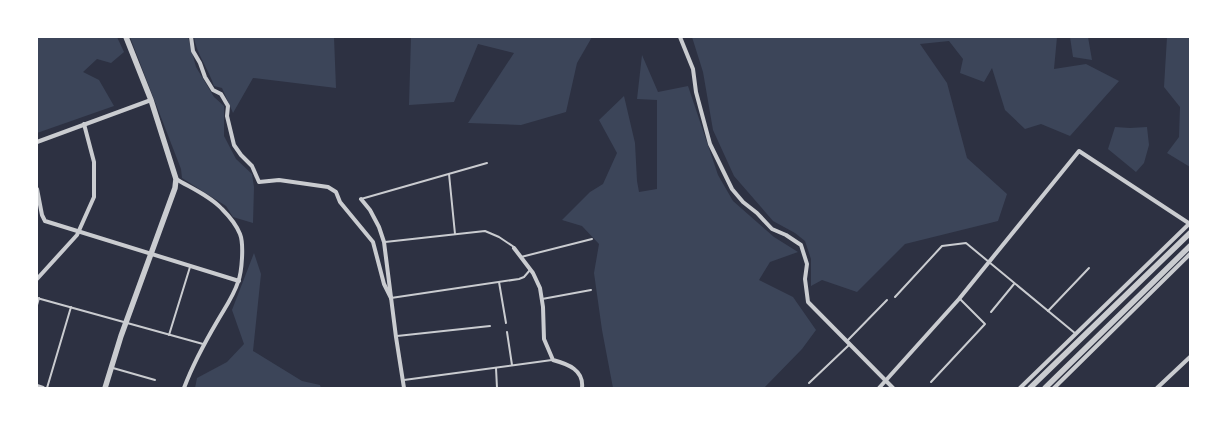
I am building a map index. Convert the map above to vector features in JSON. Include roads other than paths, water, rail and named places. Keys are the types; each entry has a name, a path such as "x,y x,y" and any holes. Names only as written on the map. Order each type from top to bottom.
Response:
{"street":[{"path":"105,388 126,323 175,188 176,179 151,100 126,37"},
{"path":"191,37 193,51 200,63 204,77 213,90 220,94 228,106 227,116 234,145 252,166 259,182 286,180 328,187 336,192 340,202 373,242 384,284 391,298"},
{"path":"680,37 693,69 696,92 710,144 732,189 743,202 758,213 772,229 786,235 801,246 807,264 805,279 808,302 893,388"},
{"path":"37,142 151,100"},
{"path":"37,279 79,232 94,197 94,162 84,124"},
{"path":"879,388 959,299 1080,151 1190,224 1020,388"},
{"path":"176,179 221,208 233,222 241,235 242,245 239,281 204,344 184,388"},
{"path":"37,189 42,215 45,221 239,281"},
{"path":"361,199 370,210 379,227 384,242 404,388"},
{"path":"1030,388 1190,234"},
{"path":"1044,388 1190,246"},
{"path":"514,248 533,273 540,288 544,340 553,360 573,368 580,374 583,383 582,388"},
{"path":"1054,388 1190,254"},
{"path":"1157,388 1190,357"},
{"path":"37,386 43,388"}],"lane":[{"path":"361,199 487,163"},
{"path":"448,174 455,234"},
{"path":"384,242 485,231 499,237 514,248"},
{"path":"521,257 592,239"},
{"path":"895,298 942,246 966,243 1076,334"},
{"path":"169,335 190,267"},
{"path":"1048,311 1089,268"},
{"path":"391,298 519,279 530,270"},
{"path":"499,282 506,324"},
{"path":"991,312 1014,283"},
{"path":"542,299 591,290"},
{"path":"37,304 38,298 204,344"},
{"path":"931,382 985,324 959,299"},
{"path":"809,383 887,300"},
{"path":"47,388 71,307"},
{"path":"396,337 490,326"},
{"path":"507,332 512,365"},
{"path":"403,380 553,360"},
{"path":"112,367 155,380"},
{"path":"496,368 497,388"}]}
